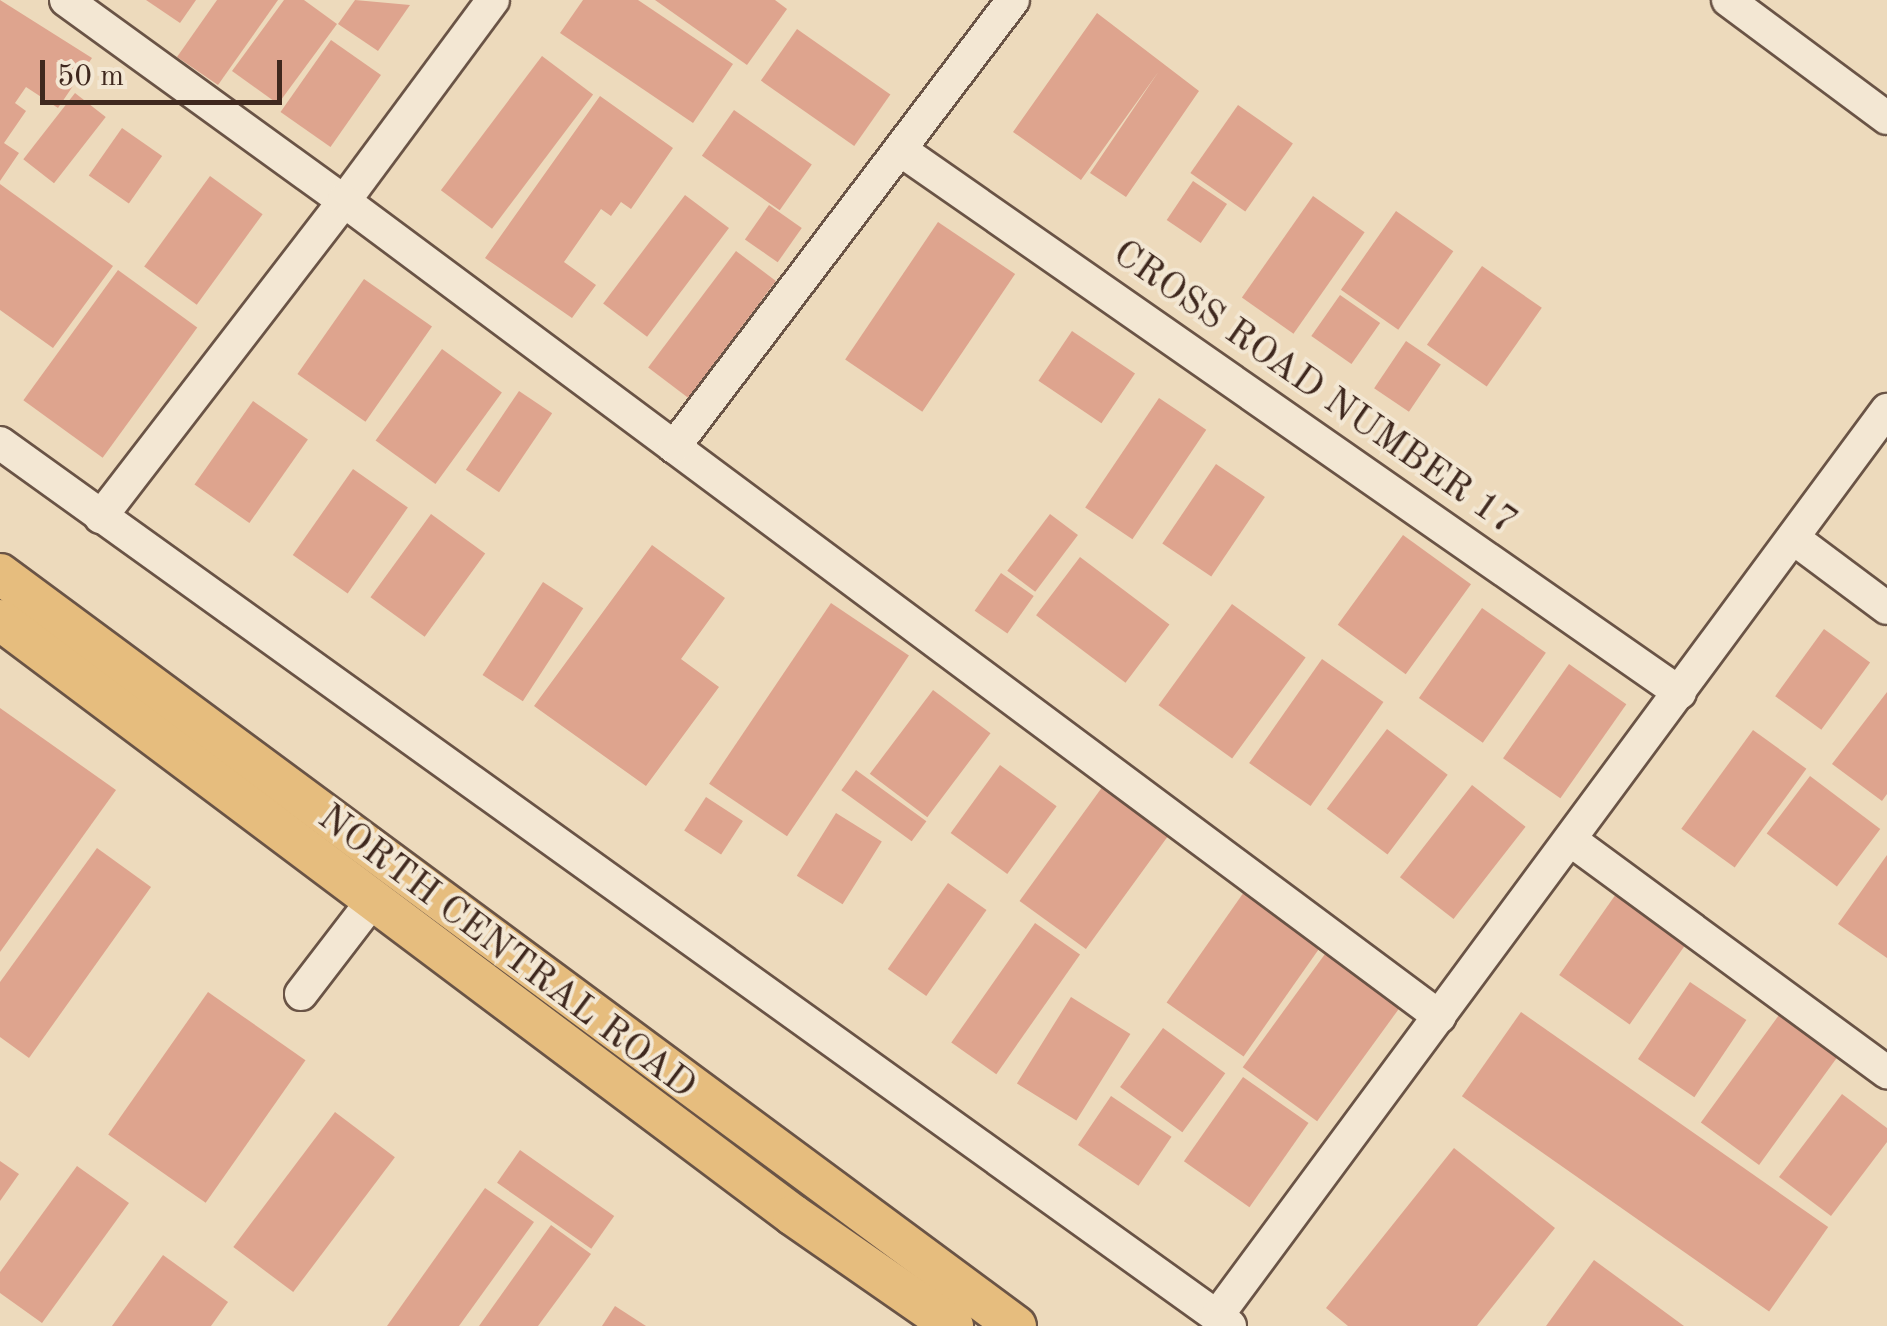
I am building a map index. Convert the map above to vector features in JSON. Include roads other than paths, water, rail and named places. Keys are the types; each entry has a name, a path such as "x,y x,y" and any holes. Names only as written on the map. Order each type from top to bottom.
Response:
{"main road":[{"name":"NORTH CENTRAL ROAD","path":"0,574 1016,1326"},
{"name":"NORTH CENTRAL ROAD","path":"0,620 953,1326"}],"street":[{"path":"66,0 344,201 1440,1017"},
{"path":"101,517 493,0"},
{"path":"674,447 1014,0"},
{"path":"1728,0 1887,118"},
{"name":"CROSS ROAD NUMBER 17","path":"902,151 1680,692"},
{"path":"0,443 1223,1321 1440,1017 1887,410"},
{"path":"1793,538 1887,608"},
{"path":"1572,841 1887,1072"},
{"path":"301,994 374,900"}]}
